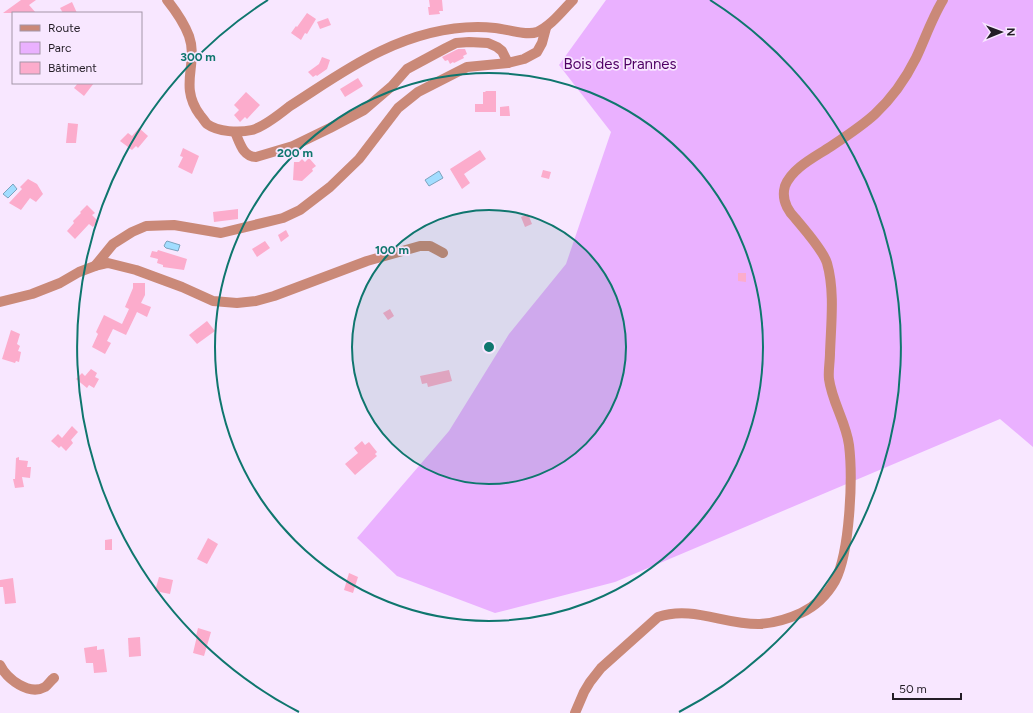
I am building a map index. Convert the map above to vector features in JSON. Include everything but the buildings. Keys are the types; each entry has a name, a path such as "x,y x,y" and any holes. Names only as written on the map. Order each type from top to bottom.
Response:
{"street":[{"path":"167,0 189,36 191,49 189,81 190,97 207,124 220,129 235,132 252,130 352,66 381,51 418,36 452,30 475,28 495,28 535,33 546,28 573,0"},
{"path":"575,713 584,692 601,668 658,617 669,613 686,613 758,624 780,621 802,613 817,604 827,593 836,579 846,541 851,473 848,444 842,418 833,398 829,378 831,303 830,273 826,259 787,208 784,195 786,185 793,175 805,164 856,129 876,113 899,86 915,60 944,0"},
{"path":"95,266 113,244 132,232 146,226 174,225 221,233 283,218 300,210 330,186 359,159 398,108 418,92 467,67 524,59 537,52 542,43 546,28"},
{"path":"235,132 241,146 250,157 268,154 293,146 364,110 392,86 407,69 456,43 488,43 502,51 508,62"},
{"path":"0,302 32,294 60,283 78,272 108,263 182,287 213,301 237,303 256,301 274,296 367,261 420,246 430,246 443,253"},
{"path":"0,665 2,669 15,681 26,688 34,690 45,686 54,678"}],"green space":[{"name":"Bois des Prannes","path":"606,0 1033,0 1033,447 1000,419 615,582 495,613 397,576 357,538 449,431 509,334 566,264 611,132 559,65"}],"water":[{"path":"439,171 443,178 429,186 425,180"},
{"path":"13,184 17,189 8,198 3,194"},
{"path":"167,241 180,245 178,251 166,248 164,246"}]}
